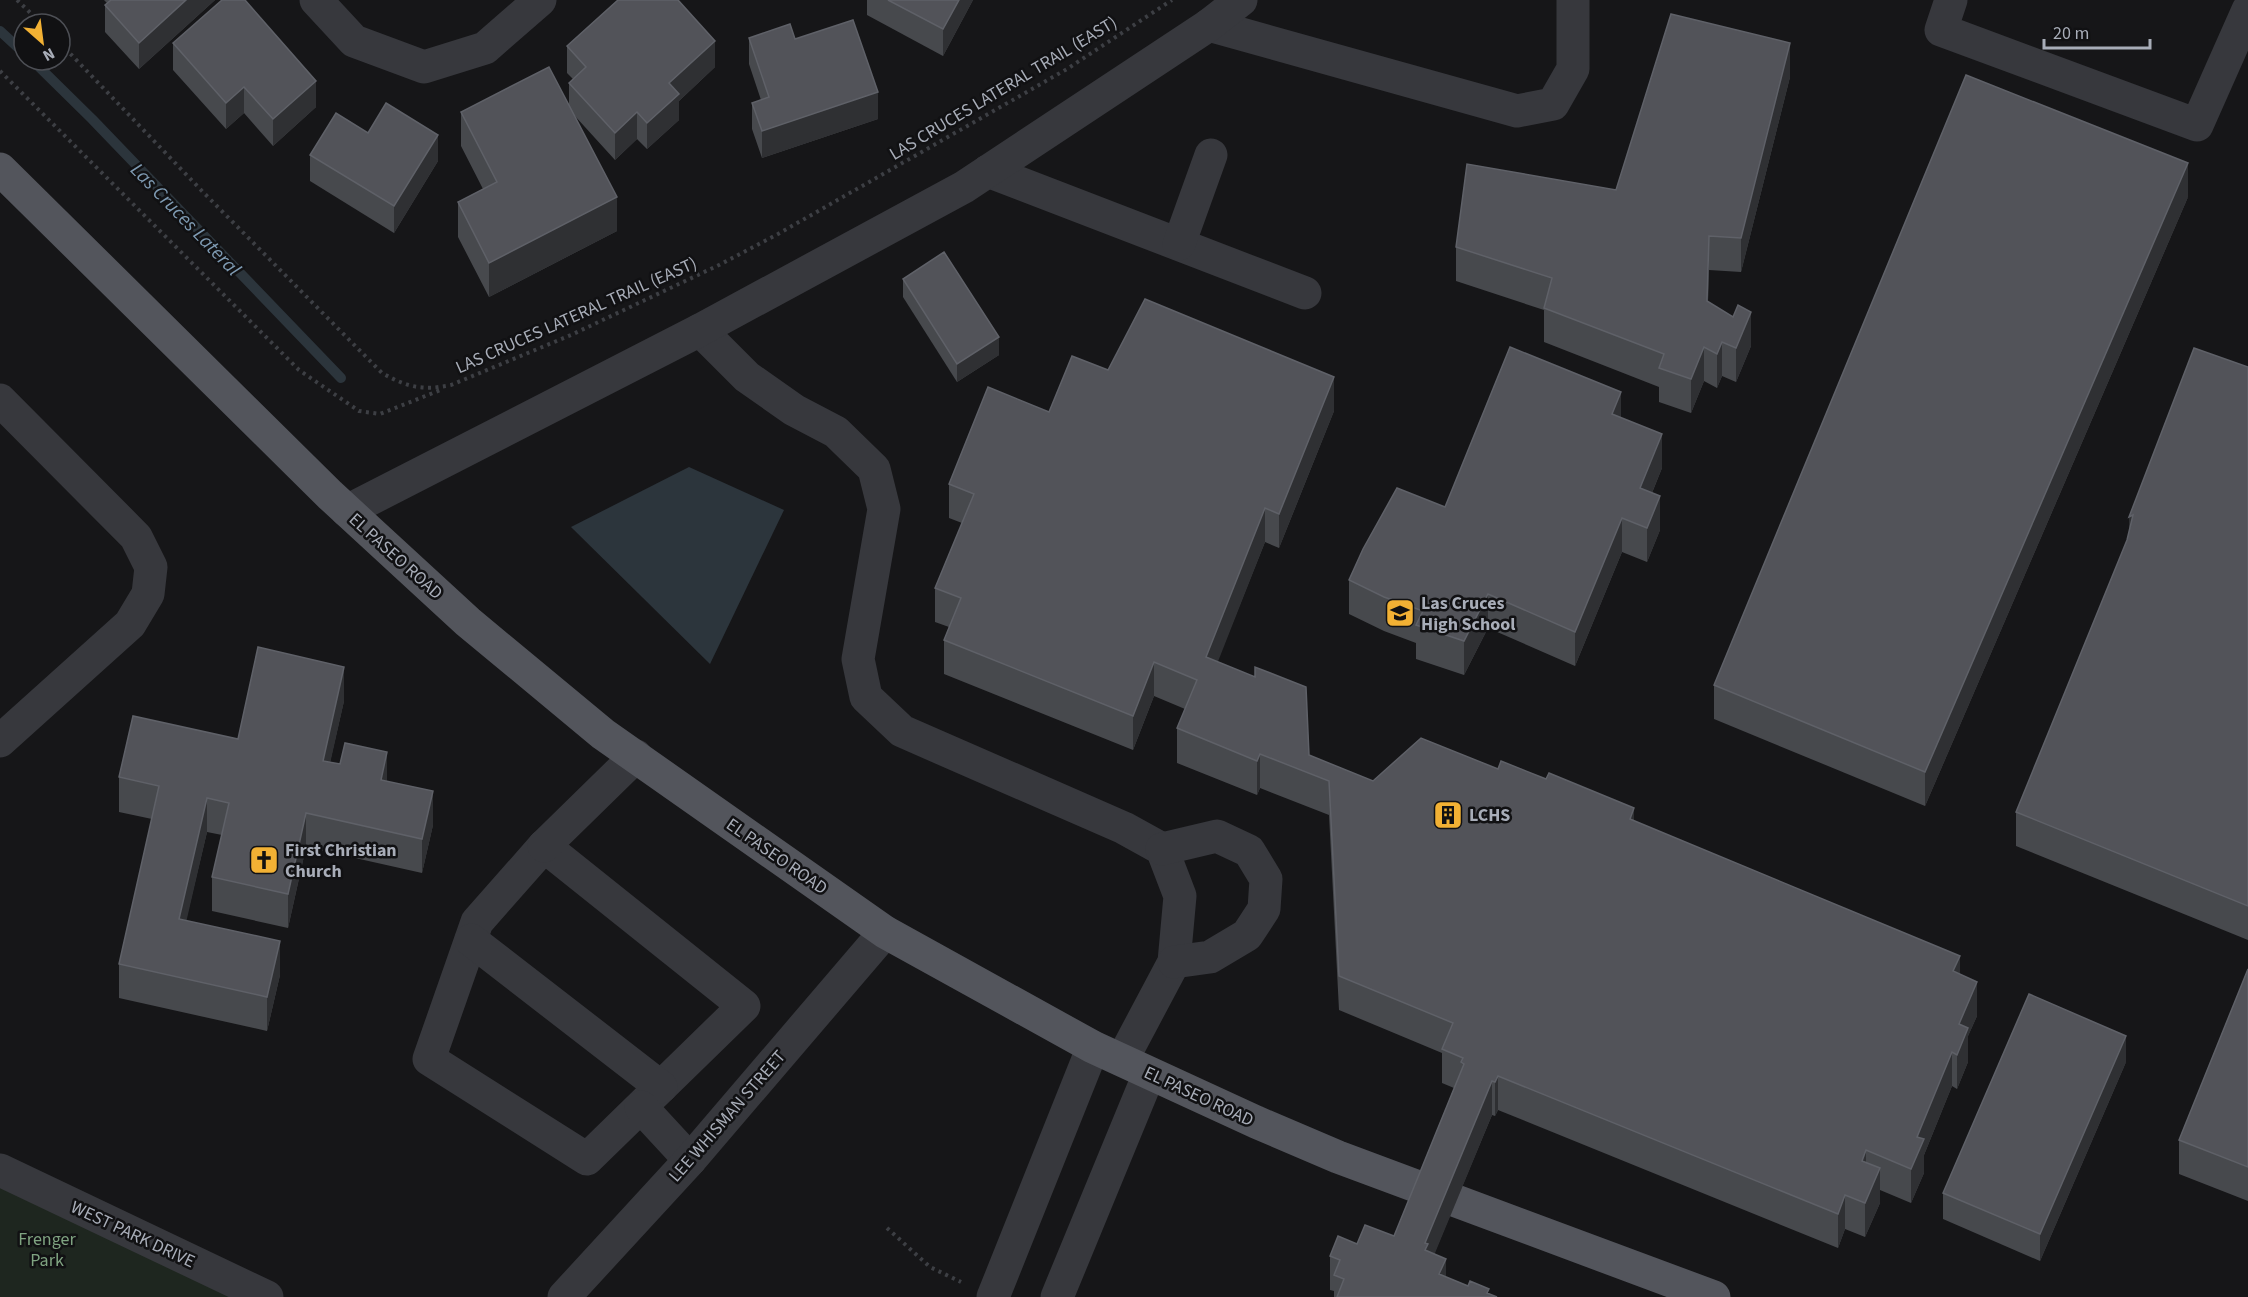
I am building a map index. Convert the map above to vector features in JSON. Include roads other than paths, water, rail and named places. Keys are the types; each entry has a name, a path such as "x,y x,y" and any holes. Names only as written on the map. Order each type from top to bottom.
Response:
{"main road":[{"name":"EL PASEO ROAD","path":"0,169 346,511 468,622 603,734 885,932 1121,1060 1338,1157 1714,1297"}],"street":[{"path":"316,0 354,41 424,68 485,48 540,0"},
{"path":"346,511 700,330 964,187 1209,25 1241,0"},
{"path":"1209,25 1516,111 1553,104 1574,69 1573,0"},
{"path":"1951,0 1941,30 2197,125 2248,10"},
{"path":"2238,0 2248,4"},
{"path":"1179,244 1211,155"},
{"path":"988,171 1305,293"},
{"path":"700,330 747,377 794,411 836,432 874,469 884,509 858,659 866,696 902,731 1124,828 1162,849 1180,896 1174,962 994,1296"},
{"path":"0,400 136,537 151,567 148,594 130,624 0,741"},
{"path":"544,846 744,1006 587,1159 429,1059 477,922 544,846 636,756"},
{"path":"1162,849 1217,836 1249,851 1266,879 1264,909 1247,935 1210,957 1174,962"},
{"name":"LEE WHISMAN STREET","path":"564,1297 690,1160 885,932"},
{"path":"471,940 651,1097 690,1160"},
{"path":"1057,1297 1121,1060"},
{"name":"WEST PARK DRIVE","path":"0,1170 267,1297"}],"waterway":[{"name":"Las Cruces Lateral","path":"0,31 12,42"},
{"name":"Las Cruces Lateral","path":"44,72 341,378"}],"place":[{"name":"Las Cruces High School","path":"1400,613"},
{"name":"LCHS","path":"1448,815"},
{"name":"First Christian Church","path":"264,860"}],"park label":[{"name":"Frenger Park","path":"47,1249"}]}
